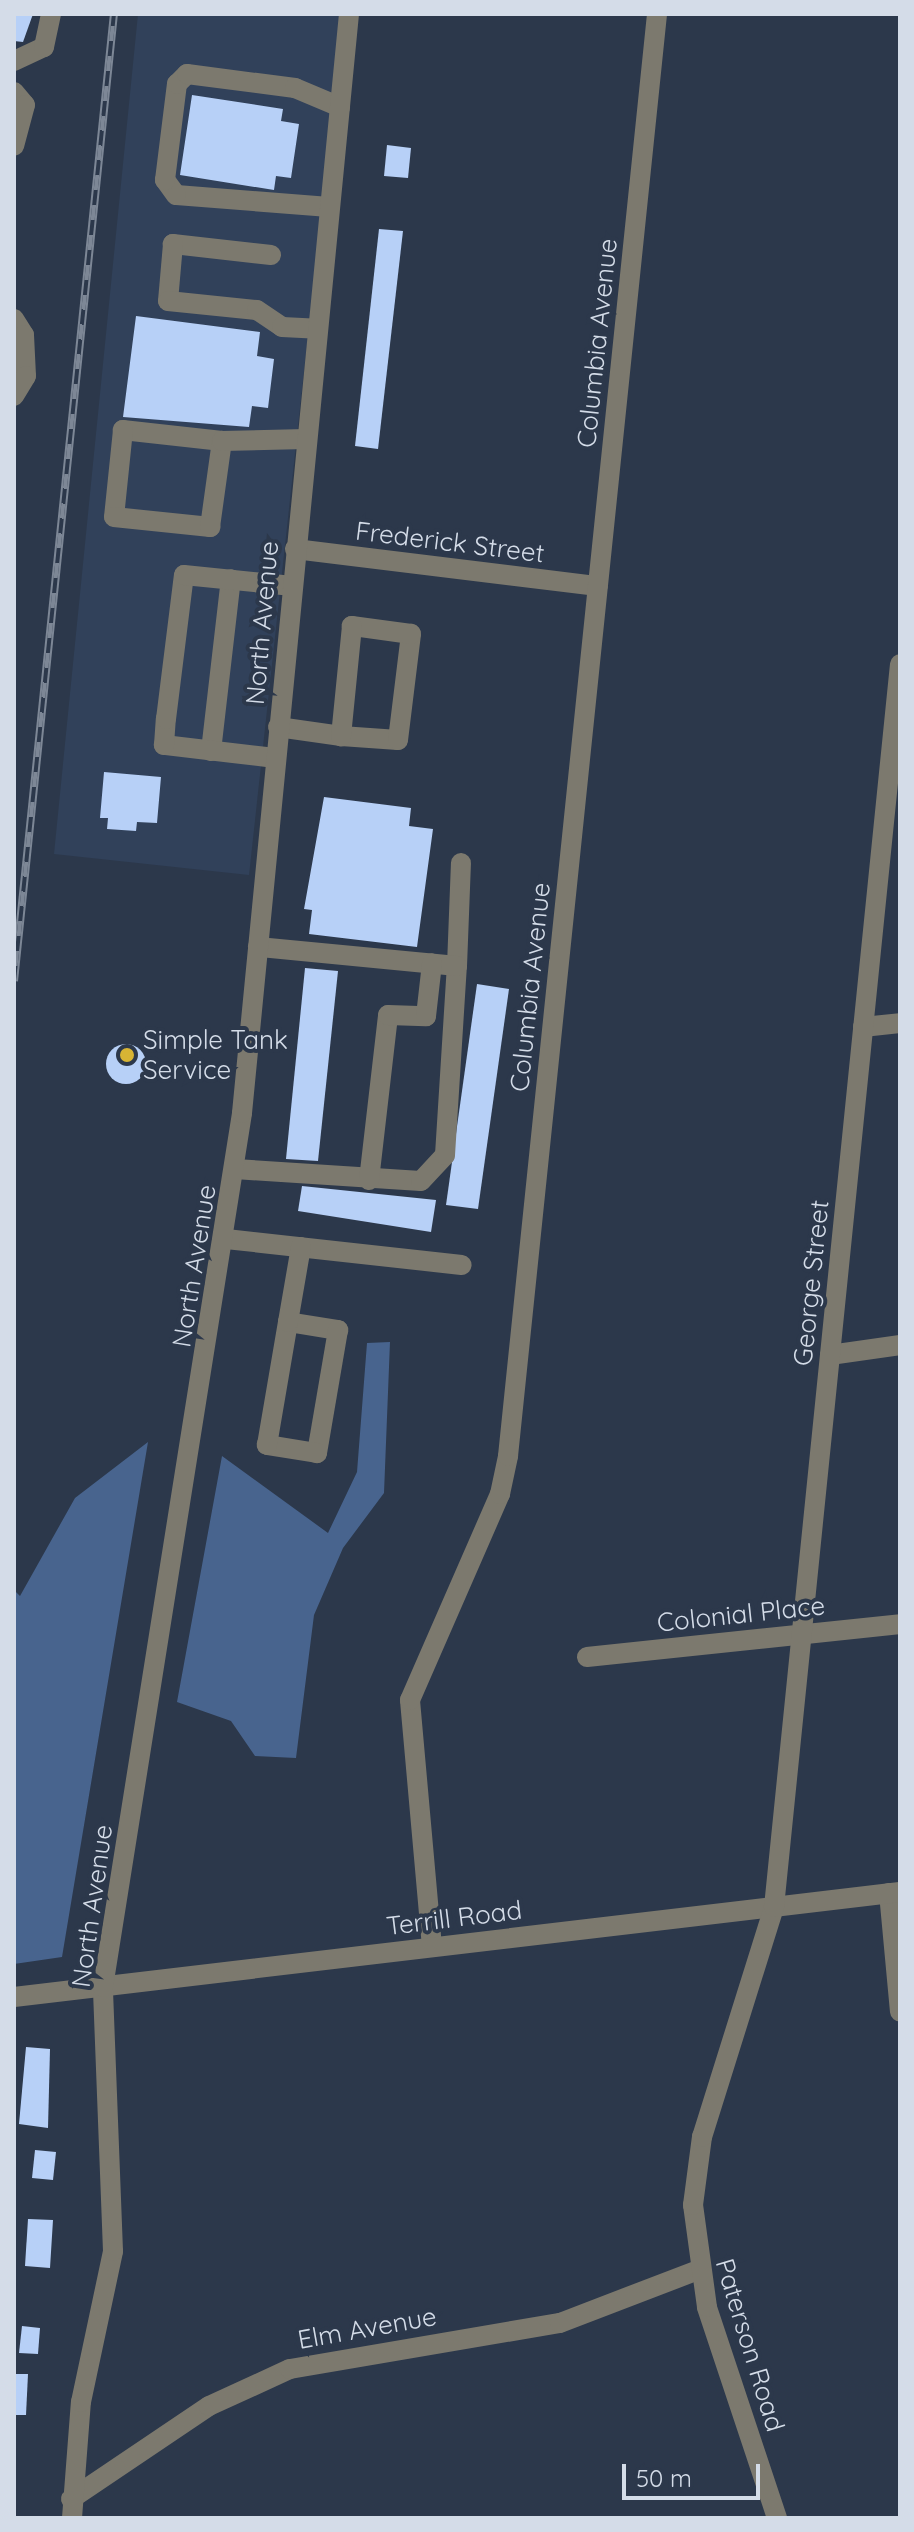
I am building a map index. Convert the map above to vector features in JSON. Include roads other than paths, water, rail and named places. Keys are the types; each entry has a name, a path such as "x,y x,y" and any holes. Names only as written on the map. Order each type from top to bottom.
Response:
{"street":[{"path":"14,61 44,47 51,14"},
{"name":"North Avenue","path":"71,2508 81,2402 113,2251 103,1987 235,1169 349,14"},
{"name":"Columbia Avenue","path":"432,1947 410,1700 500,1494 508,1456 657,14"},
{"path":"329,207 176,195 165,180 177,84 187,74 295,88 340,107"},
{"path":"14,92 25,105 14,146"},
{"path":"271,255 173,244 168,301 257,310 282,327 317,329"},
{"path":"14,319 24,335 26,376 14,396"},
{"path":"222,441 210,527 114,517 123,430 222,441 306,439"},
{"name":"Frederick Street","path":"295,549 598,586"},
{"path":"275,758 164,745 166,719 184,575 292,586"},
{"path":"211,751 231,579"},
{"path":"278,727 341,736 398,740 411,634 352,626 341,736"},
{"name":"George Street","path":"774,1907 863,1027 896,749 900,664"},
{"path":"235,1169 421,1181 445,1155 461,863"},
{"path":"258,947 457,966"},
{"path":"369,1180 388,1015 426,1016 432,963"},
{"path":"863,1027 900,1023"},
{"path":"226,1239 462,1265"},
{"path":"288,1322 338,1330 317,1453 267,1445 288,1322 301,1247"},
{"path":"830,1355 900,1345"},
{"name":"Colonial Place","path":"587,1657 900,1624"},
{"path":"895,1893 900,2011"},
{"name":"Terrill Road","path":"14,1997 895,1893"},
{"name":"Paterson Road","path":"774,1907 702,2137 693,2205 698,2270 777,2518"},
{"name":"Elm Avenue","path":"71,2508 209,2406 290,2369 532,2329 698,2270"}],"railway":[{"path":"14,981 114,14"}],"place":[{"name":"Simple Tank Service","path":"127,1055"}]}
